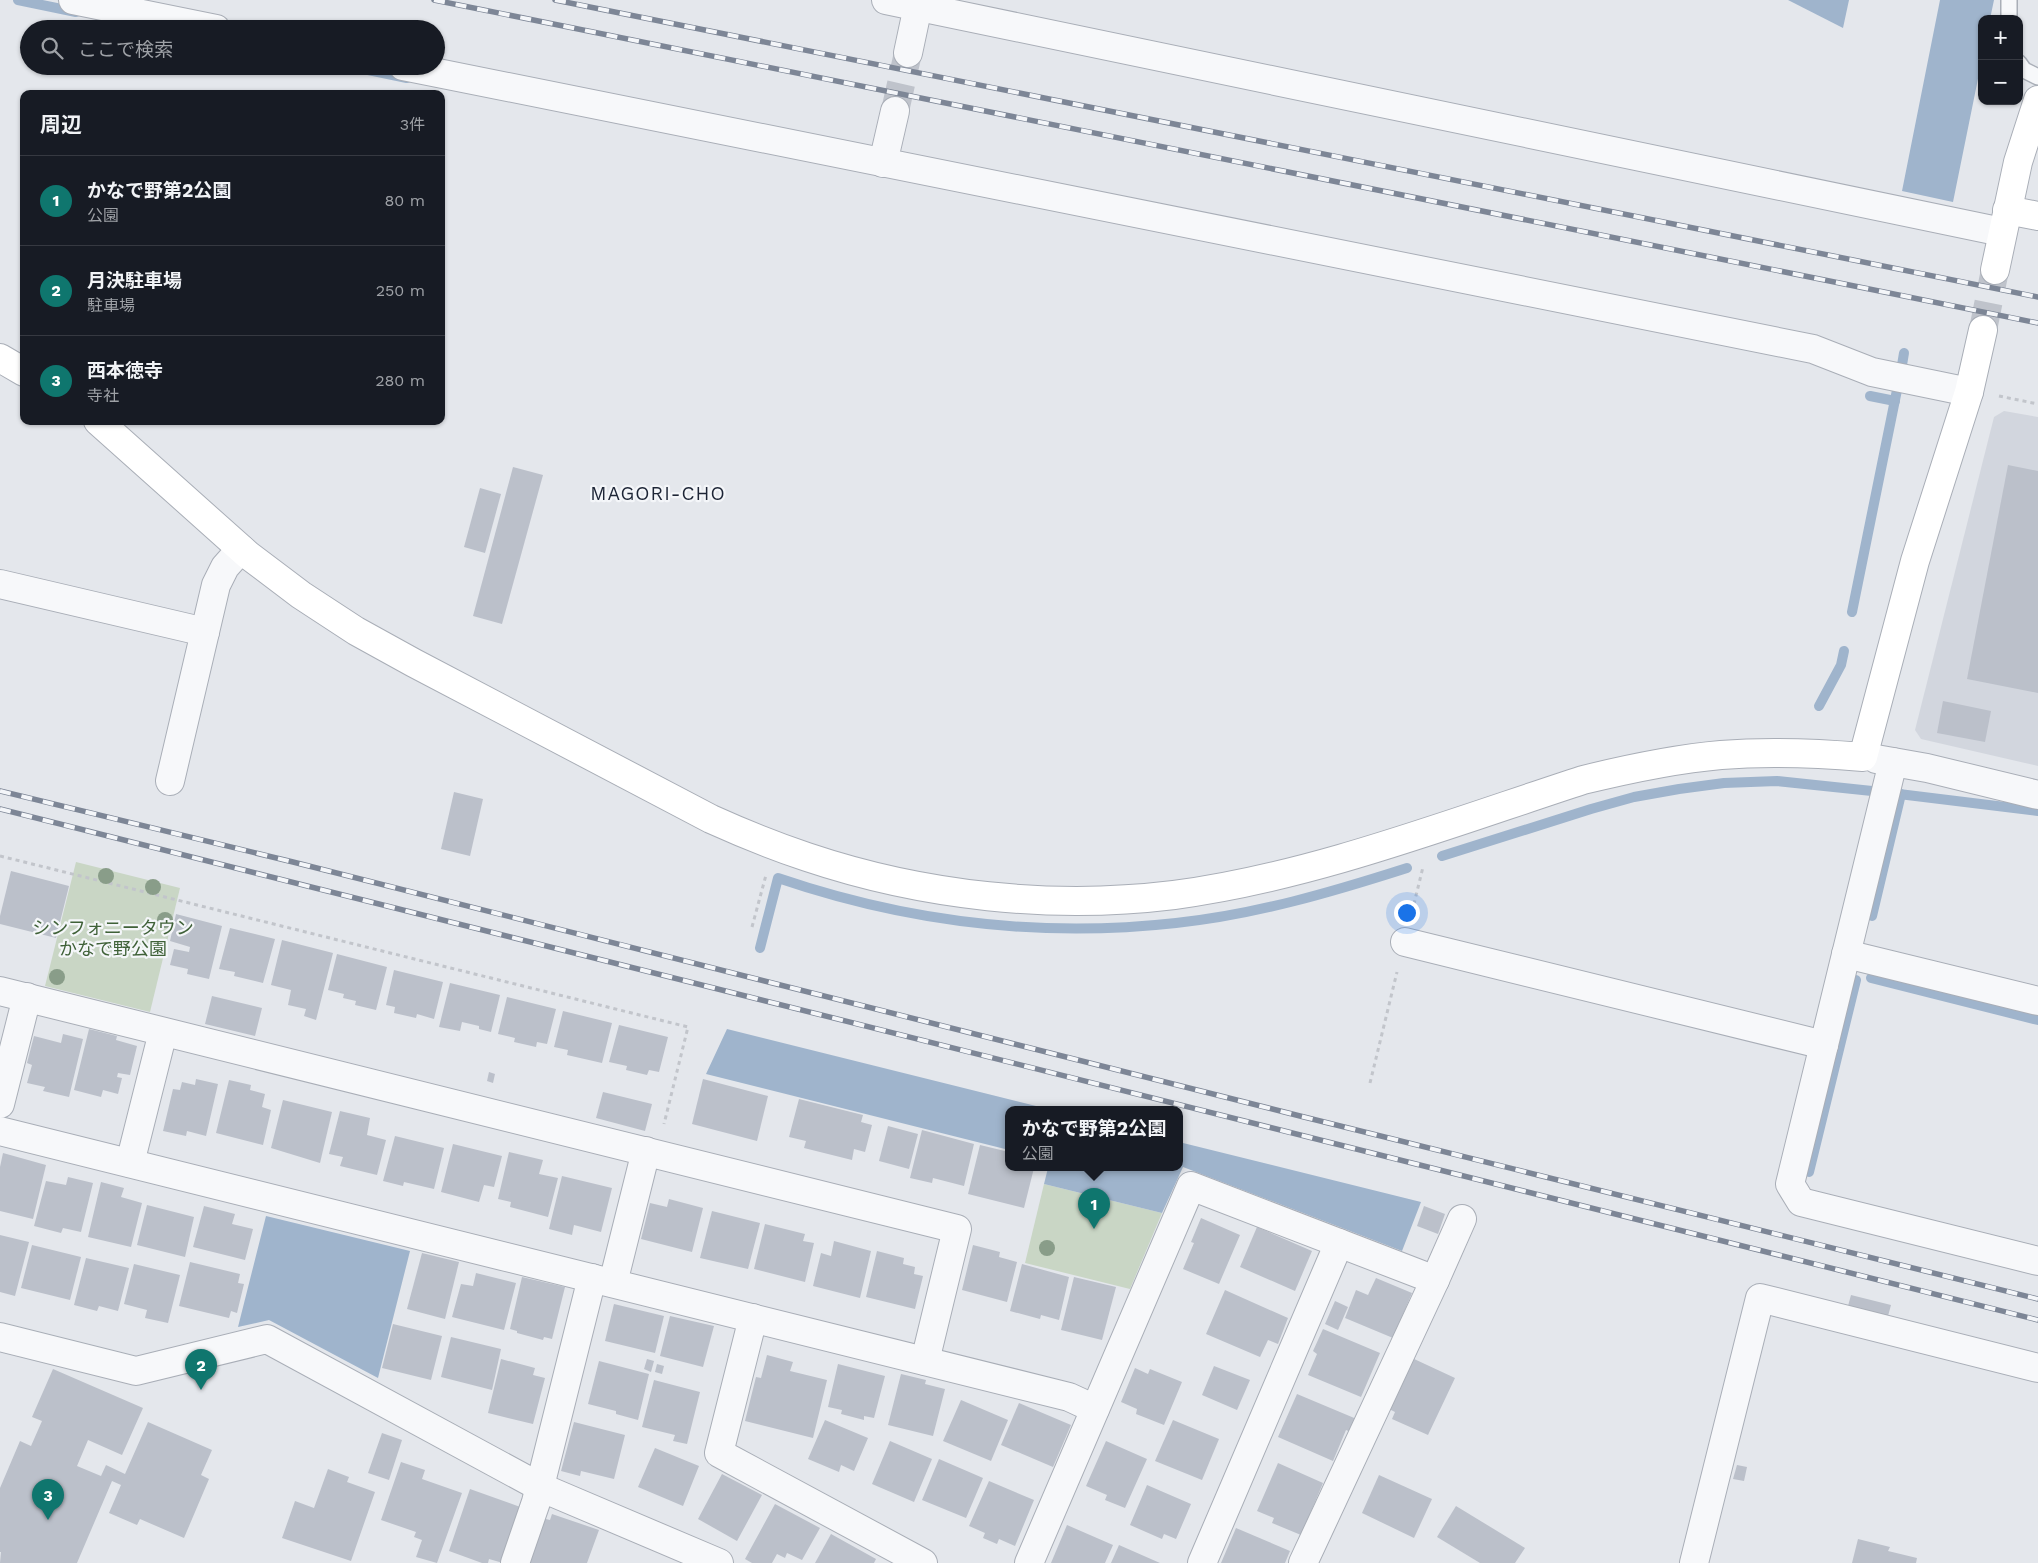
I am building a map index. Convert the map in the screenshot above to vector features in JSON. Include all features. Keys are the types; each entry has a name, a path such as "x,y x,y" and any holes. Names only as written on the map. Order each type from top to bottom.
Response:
{"street":[{"path":"73,0 172,20"},
{"path":"886,0 2005,221 2038,216"},
{"path":"908,53 918,6"},
{"path":"445,74 1813,349 1872,372 1969,392"},
{"path":"1995,270 2018,162 2038,100"},
{"path":"883,162 895,111"},
{"path":"1863,757 1915,561 1969,392 1983,330"},
{"path":"0,358 20,370"},
{"path":"102,425 240,549 301,595 356,631 710,819 776,846 859,872 911,884 963,893 1033,899 1121,900 1174,895 1311,867 1582,780 1674,760 1731,754 1815,753 1863,757 1927,768 2038,795"},
{"path":"170,781 220,576 240,549"},
{"path":"0,584 205,632"},
{"path":"1893,762 1790,1184 1801,1202 2038,1261"},
{"path":"1405,942 1824,1044"},
{"path":"1846,954 2038,1001"},
{"path":"0,990 957,1229 925,1361"},
{"path":"0,1104 27,997"},
{"path":"130,1163 163,1032"},
{"path":"0,1131 1069,1397 1096,1409"},
{"path":"515,1563 602,1281 651,1153"},
{"path":"1029,1563 1191,1186 1435,1280"},
{"path":"1303,1563 1462,1219"},
{"path":"1202,1563 1339,1244"},
{"path":"1694,1563 1760,1298 2038,1368"},
{"path":"753,1318 719,1453 923,1563"},
{"path":"0,1337 136,1371 267,1339 540,1487 719,1563"}],"lane":[{"path":"2009,0 2009,15"},
{"path":"2023,69 2038,77"}],"path":[{"path":"1969,392 2038,404"},
{"path":"752,927 765,876 776,846"},
{"path":"0,856 688,1028 651,1153"}],"shaded area":[{"path":"2004,411 2038,417 2038,766 1921,739 1915,730 1994,417"}],"green space":[{"name":"シンフォニータウン かなで野公園","path":"76,862 180,888 150,1012 45,986"},
{"path":"1044,1184 1162,1213 1130,1289 1025,1263"}],"water":[{"path":"1788,0 1849,0 1843,28"},
{"path":"1940,0 1994,0 1991,15 1978,15 1978,79 1953,202 1902,191"},
{"path":"727,1029 1036,1106 1005,1106 1005,1149 706,1074"},
{"path":"1183,1143 1421,1202 1402,1251 1183,1167"},
{"path":"1047,1171 1181,1171 1162,1213 1044,1184"},
{"path":"266,1216 410,1251 378,1378 269,1320 238,1327"}],"building":[{"path":"2008,465 2038,471 2038,693 1967,679"},
{"path":"513,467 543,475 502,624 473,616"},
{"path":"480,488 501,494 485,553 464,547"},
{"path":"1943,701 1991,711 1985,742 1937,733"},
{"path":"454,792 483,799 470,856 441,849"},
{"path":"11,871 69,886 56,938 0,924 0,916"},
{"path":"176,914 222,926 209,979 187,974 188,969 170,965 174,949 189,952 190,947 170,941"},
{"path":"230,928 275,939 263,983 234,976 235,972 219,969"},
{"path":"282,940 333,953 316,1020 304,1016 306,1009 288,1005 291,990 271,985"},
{"path":"337,954 387,967 376,1010 355,1005 356,1001 343,998 344,994 328,990"},
{"path":"394,970 443,982 434,1019 417,1014 416,1018 394,1013 395,1007 386,1005"},
{"path":"450,983 500,995 491,1032 479,1029 479,1026 462,1022 460,1031 439,1027"},
{"path":"212,996 262,1008 255,1036 205,1024"},
{"path":"507,997 556,1009 547,1044 537,1042 536,1047 514,1042 515,1038 498,1034"},
{"path":"563,1011 612,1023 602,1063 567,1055 568,1050 554,1047"},
{"path":"619,1025 668,1037 659,1072 649,1070 647,1075 626,1070 627,1066 609,1062"},
{"path":"89,1029 117,1036 116,1040 137,1046 130,1075 118,1073 117,1077 122,1078 118,1094 103,1090 101,1097 74,1090"},
{"path":"63,1034 83,1039 69,1097 43,1091 45,1087 27,1083 32,1065 27,1063 34,1036 61,1043"},
{"path":"489,1072 495,1074 493,1083 487,1081"},
{"path":"196,1079 218,1084 206,1136 187,1131 186,1136 163,1131 173,1089 180,1090 182,1082 195,1085"},
{"path":"703,1079 768,1096 757,1141 692,1124"},
{"path":"229,1080 251,1085 250,1090 265,1094 262,1107 271,1110 263,1145 216,1133"},
{"path":"603,1092 652,1104 645,1131 596,1118"},
{"path":"799,1099 863,1115 861,1122 872,1125 865,1152 854,1149 852,1160 804,1148 806,1141 789,1137"},
{"path":"283,1100 332,1112 320,1163 271,1148"},
{"path":"340,1111 370,1118 367,1135 386,1140 377,1175 340,1166 343,1157 329,1154"},
{"path":"888,1126 918,1134 909,1169 879,1161"},
{"path":"922,1130 974,1144 964,1186 933,1178 932,1183 910,1178"},
{"path":"395,1136 444,1148 434,1189 404,1182 403,1186 383,1181"},
{"path":"453,1144 502,1156 494,1187 484,1185 479,1202 441,1192"},
{"path":"980,1145 1005,1151 1005,1171 1033,1171 1024,1208 968,1194"},
{"path":"509,1152 543,1160 539,1174 558,1178 548,1217 510,1207 511,1202 498,1199"},
{"path":"3,1153 46,1165 33,1219 0,1211 0,1167"},
{"path":"562,1176 612,1188 601,1232 574,1225 572,1235 549,1229"},
{"path":"68,1177 93,1183 81,1232 63,1228 61,1233 34,1226 46,1181 66,1185"},
{"path":"101,1182 124,1188 121,1197 142,1203 131,1247 88,1237"},
{"path":"669,1199 703,1208 692,1252 641,1239 650,1203 667,1207"},
{"path":"147,1205 194,1217 185,1257 137,1245"},
{"path":"204,1206 235,1214 232,1224 253,1229 245,1260 193,1247"},
{"path":"1424,1206 1445,1214 1438,1234 1417,1226"},
{"path":"712,1211 760,1223 748,1269 700,1258"},
{"path":"1201,1218 1240,1235 1219,1284 1183,1269 1194,1243 1191,1242"},
{"path":"765,1224 805,1234 803,1241 814,1243 805,1282 754,1269"},
{"path":"1257,1227 1312,1251 1295,1291 1240,1267"},
{"path":"0,1235 29,1242 15,1296 0,1292"},
{"path":"834,1241 871,1251 860,1298 813,1286 821,1253 831,1256"},
{"path":"32,1245 81,1257 70,1300 21,1288"},
{"path":"973,1245 1000,1252 999,1257 1017,1262 1007,1302 962,1290"},
{"path":"877,1251 904,1258 903,1264 915,1267 914,1274 923,1276 915,1309 866,1297"},
{"path":"422,1253 459,1262 445,1319 407,1309"},
{"path":"86,1258 129,1268 118,1311 99,1306 97,1311 74,1305"},
{"path":"190,1262 240,1274 238,1283 244,1284 237,1313 231,1311 229,1318 179,1306"},
{"path":"134,1264 180,1275 168,1323 145,1318 147,1310 124,1304"},
{"path":"1022,1264 1069,1277 1059,1320 1041,1315 1040,1319 1010,1311"},
{"path":"476,1273 516,1283 504,1330 452,1317 461,1284 473,1286"},
{"path":"522,1277 565,1287 552,1339 544,1337 543,1340 517,1333 517,1331 510,1329"},
{"path":"1074,1277 1116,1287 1102,1340 1061,1330"},
{"path":"1376,1278 1412,1293 1393,1338 1345,1318 1356,1290 1368,1295"},
{"path":"1225,1290 1288,1318 1278,1344 1268,1340 1260,1357 1206,1334"},
{"path":"1851,1295 1891,1305 1888,1316 1848,1306"},
{"path":"1335,1301 1348,1307 1338,1330 1325,1324"},
{"path":"614,1304 664,1316 655,1353 605,1341"},
{"path":"670,1316 714,1326 703,1367 660,1356"},
{"path":"393,1324 442,1336 431,1380 382,1368"},
{"path":"1323,1329 1380,1353 1361,1397 1308,1375 1317,1354 1313,1351"},
{"path":"451,1337 501,1349 492,1390 441,1377"},
{"path":"767,1355 793,1362 790,1371 827,1380 813,1438 745,1421 756,1377 761,1378"},
{"path":"1412,1358 1455,1378 1428,1435 1392,1419 1395,1412 1389,1409"},
{"path":"501,1359 535,1368 533,1375 545,1378 533,1424 488,1413"},
{"path":"647,1359 654,1361 651,1372 644,1369"},
{"path":"599,1361 649,1374 638,1420 616,1414 616,1411 588,1404"},
{"path":"657,1364 664,1366 662,1374 655,1372"},
{"path":"838,1364 885,1376 874,1418 864,1416 864,1420 841,1414 842,1410 828,1407"},
{"path":"1214,1366 1250,1380 1237,1410 1202,1395"},
{"path":"1135,1368 1148,1374 1150,1369 1182,1382 1164,1425 1136,1414 1137,1409 1121,1402"},
{"path":"53,1369 143,1408 122,1455 88,1440 77,1466 101,1476 106,1465 125,1474 148,1422 212,1450 201,1475 209,1479 184,1538 140,1519 137,1525 109,1513 121,1485 112,1481 77,1563 0,1563 0,1488 20,1441 31,1446 42,1421 32,1417"},
{"path":"901,1374 926,1380 925,1384 945,1389 933,1436 888,1425"},
{"path":"654,1380 700,1392 687,1444 673,1441 675,1435 642,1427"},
{"path":"1297,1394 1359,1420 1353,1433 1346,1430 1333,1461 1278,1437"},
{"path":"961,1400 1008,1420 991,1461 943,1441"},
{"path":"1019,1403 1071,1425 1053,1467 1001,1445"},
{"path":"825,1420 868,1438 854,1471 841,1465 839,1472 808,1459"},
{"path":"1173,1420 1219,1439 1202,1480 1155,1461"},
{"path":"574,1422 625,1435 614,1479 581,1471 580,1476 561,1471"},
{"path":"382,1433 402,1440 389,1480 368,1473"},
{"path":"890,1441 932,1459 914,1502 872,1484"},
{"path":"1106,1441 1147,1459 1125,1508 1105,1500 1107,1495 1086,1486"},
{"path":"655,1448 699,1466 683,1506 638,1487"},
{"path":"939,1459 983,1478 966,1518 922,1500"},
{"path":"401,1462 425,1470 422,1479 462,1493 437,1563 416,1557 422,1540 414,1537 416,1532 381,1520"},
{"path":"1278,1463 1323,1483 1301,1535 1272,1523 1274,1518 1257,1511"},
{"path":"1737,1465 1747,1467 1744,1481 1733,1479"},
{"path":"328,1469 349,1477 347,1482 375,1492 351,1561 282,1538 295,1501 314,1508"},
{"path":"722,1474 762,1495 737,1541 698,1519"},
{"path":"1379,1475 1432,1499 1414,1538 1362,1513"},
{"path":"989,1481 1034,1500 1015,1546 999,1539 997,1544 983,1538 985,1533 969,1526"},
{"path":"1147,1485 1191,1504 1176,1539 1164,1534 1162,1539 1130,1525"},
{"path":"470,1489 523,1508 503,1563 489,1559 488,1563 482,1563 449,1551"},
{"path":"775,1504 820,1528 802,1560 787,1553 785,1558 777,1554 772,1563 752,1563 745,1559"},
{"path":"1456,1506 1525,1548 1515,1563 1480,1563 1437,1537"},
{"path":"552,1514 599,1530 587,1563 528,1563 542,1518 550,1520"},
{"path":"1067,1525 1113,1545 1105,1563 1051,1563"},
{"path":"1236,1528 1290,1551 1285,1563 1221,1563"},
{"path":"831,1534 876,1559 874,1563 815,1563"},
{"path":"1858,1539 1890,1547 1888,1551 1917,1558 1916,1563 1852,1563"},
{"path":"1119,1545 1160,1563 1111,1563"}],"waterway":[{"path":"18,0 76,12"},
{"path":"392,75 407,78"},
{"path":"1902,365 1904,353"},
{"path":"1852,612 1897,390"},
{"path":"1870,396 1895,401"},
{"path":"1819,706 1841,665 1844,651"},
{"path":"1442,856 1591,809 1634,797 1679,789 1724,783 1777,781 1872,791"},
{"path":"1899,794 2038,811"},
{"path":"1872,916 1901,794"},
{"path":"760,948 778,878 876,906 925,916 975,923 1075,928 1176,923 1234,914 1293,902 1407,868"},
{"path":"1871,978 2038,1020"},
{"path":"1809,1172 1856,980"}],"tunnel":[{"path":"895,111 908,53"},
{"path":"1983,330 1995,270"}],"railway":[{"path":"434,0 2038,323"},
{"path":"555,0 2038,297"},
{"path":"0,791 293,862 1300,1116 2038,1299"},
{"path":"0,809 2038,1320"}],"place":[{"name":"かなで野第2公園","path":"1094,1229"},
{"name":"月決駐車場","path":"201,1390"},
{"name":"西本徳寺","path":"48,1520"}],"district":[{"name":"MAGORI-CHO","path":"658,493"}]}
